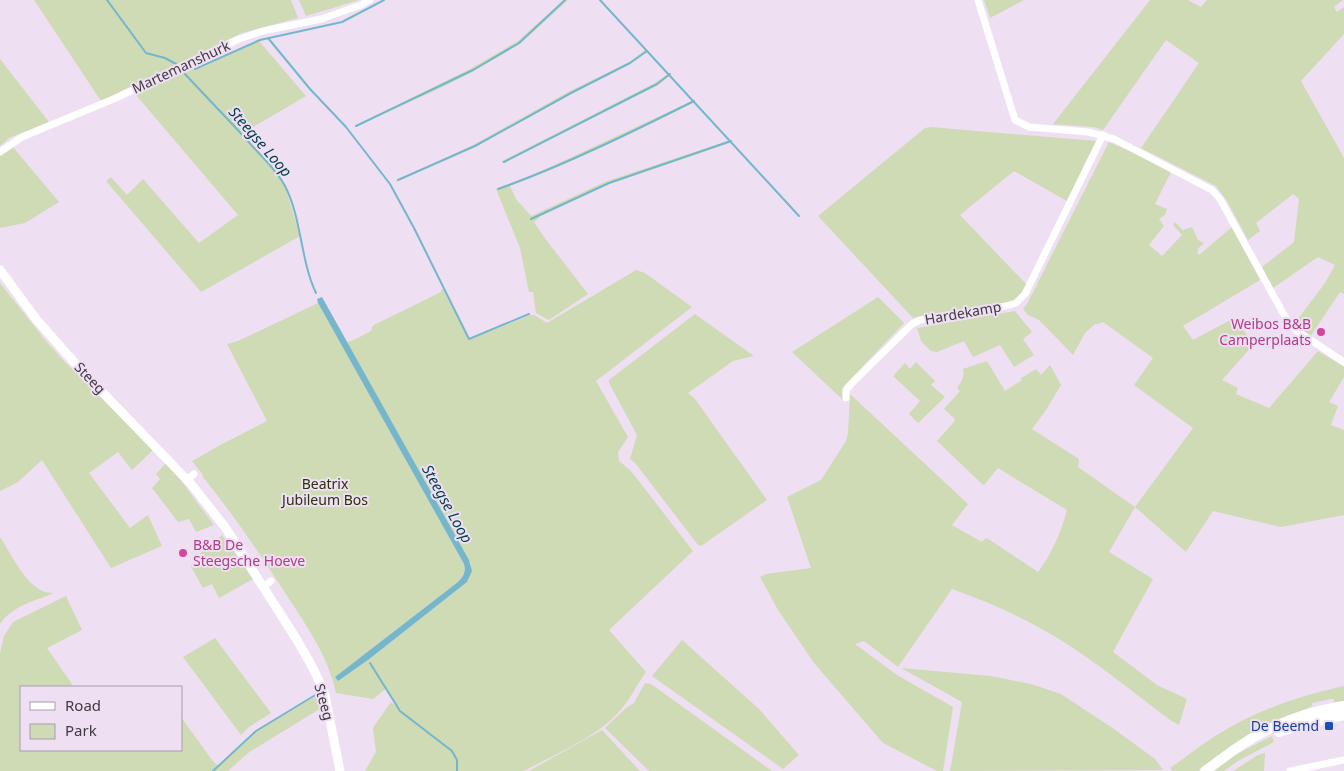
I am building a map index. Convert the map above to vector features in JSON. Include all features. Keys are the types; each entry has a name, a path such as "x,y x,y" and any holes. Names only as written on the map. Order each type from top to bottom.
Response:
{"main road":[{"path":"1205,771 1244,742 1287,722 1316,712 1344,706"},
{"path":"1230,753 1266,736 1289,728 1344,715"}],"street":[{"name":"Martemanshurk","path":"0,152 22,137 116,98 239,39 263,31 321,19 370,0"},
{"path":"978,0 1015,120 1028,127 1088,132 1114,139 1205,186 1216,194 1288,322 1344,362"},
{"name":"Hardekamp","path":"846,398 846,390 853,382 912,324 920,320 1006,306 1020,300 1025,294 1103,135"},
{"name":"Steeg","path":"0,270 36,319 74,362 191,477 224,527 267,584 325,694 340,771"},
{"path":"1290,771 1304,770 1344,760"}],"green space":[{"path":"34,0 291,0 298,18 242,33 101,101"},
{"path":"299,0 359,0 306,16"},
{"path":"564,0 568,0 520,44 474,71 436,90 355,126 470,69 518,41"},
{"path":"984,0 1024,0 990,18"},
{"path":"1150,0 1188,0 1201,7 1207,0 1343,0 1334,7 1337,12 1344,7 1344,34 1301,81 1344,158 1344,294 1340,292 1310,337 1294,324 1325,283 1335,265 1318,257 1273,288 1262,267 1294,242 1299,199 1293,194 1256,223 1260,231 1248,240 1227,201 1216,186 1141,148 1199,63 1166,40 1103,130 1093,127 1053,124"},
{"path":"259,41 306,96 241,134 285,186 300,236 201,292 106,181 111,177 127,195 143,179 199,243 238,215 136,95 185,71 203,67"},
{"path":"645,50 647,52 630,63 476,146 396,182 475,144 570,91 629,62"},
{"path":"0,59 49,122 9,138 0,146"},
{"path":"668,74 669,76 658,85 503,163 502,161 655,83"},
{"path":"692,101 693,103 602,147 510,186 516,199 531,216 607,181 728,141 730,143 609,184 541,216 534,222 588,294 549,320 536,313 533,292 529,292 520,248 496,189 531,176"},
{"path":"925,128 1096,141 1067,201 1014,171 960,215 1026,284 1017,302 913,318 818,216"},
{"path":"1109,142 1172,170 1155,204 1167,209 1165,215 1159,219 1164,226 1149,245 1162,256 1182,235 1173,225 1175,222 1183,230 1192,227 1198,240 1204,243 1198,249 1197,253 1199,255 1232,227 1260,280 1183,326 1193,340 1234,318 1254,344 1222,380 1238,388 1236,394 1269,408 1318,351 1344,367 1344,377 1329,402 1338,406 1331,425 1344,430 1344,515 1281,527 1213,511 1186,552 1135,507 1193,428 1134,385 1153,358 1103,322 1095,324 1085,333 1073,355 1039,320 1028,315 1023,309"},
{"path":"12,146 59,202 25,223 0,228 0,156"},
{"name":"Beatrix Jubileum Bos","path":"636,270 645,273 692,307 596,381 628,437 618,452 619,461 631,471 693,551 609,630 646,672 626,703 609,722 562,752 526,770 365,771 376,752 374,726 391,702 397,707 387,688 373,699 336,693 321,651 306,625 244,531 192,461 267,421 227,344 238,341 318,303 464,564 465,573 458,582 335,677 338,681 368,660 467,582 471,564 347,342 371,331 374,325 441,292 443,289 469,340 531,315 547,323"},
{"path":"0,283 65,362 153,450 132,470 118,452 89,473 130,528 148,515 162,546 111,568 42,460 18,482 0,491"},
{"path":"878,297 904,323 844,386 843,400 792,352"},
{"path":"1015,311 1032,332 1023,339 1034,355 1014,367 1000,345 973,357 964,341 937,352 931,351 921,341 917,328"},
{"path":"695,314 754,356 733,361 688,393 695,399 767,500 701,546 698,545 636,464 630,459 637,435 609,383 609,380"},
{"path":"987,361 1005,391 1036,369 1041,375 1050,365 1061,385 1032,429 1079,459 1078,467 1135,507 1109,552 1153,579 1113,652 1157,685 1187,699 1179,725 1116,678 1059,639 1007,611 952,589 898,667 864,641 855,644 897,675 953,707 943,771 937,771 883,743 814,663 778,610 760,577 766,574 811,568 787,497 821,480 846,441 850,394 968,504 952,525 982,542 986,538 990,540 1038,572 1056,542 1067,510 998,468 984,485 982,484 937,441 954,422 955,419 944,409 960,391 957,388 963,377 963,369"},
{"path":"916,362 935,381 931,385 945,397 918,423 909,414 920,401 893,376 905,363 910,369"},
{"path":"166,463 214,525 196,532 189,519 178,522 152,488 160,479 156,474"},
{"path":"222,535 253,579 219,598 212,584 203,588 191,567 195,558"},
{"path":"0,537 29,581 45,592 54,593 32,601 10,613 0,624"},
{"path":"66,596 82,630 47,648 73,686 20,686 20,751 182,751 182,718 218,766 256,731 318,695 321,708 248,753 228,771 0,771 0,653 4,636 13,622"},
{"path":"215,638 271,713 249,727 241,735 183,657"},
{"path":"682,640 759,709 799,755 783,769 652,676"},
{"path":"901,668 991,676 1031,684 1061,694 1155,759 1163,770 950,771 962,702"},
{"path":"645,683 651,684 772,771 649,771 605,728 634,703"},
{"path":"1344,686 1344,701 1334,702 1334,699 1331,699 1312,703 1312,706 1282,720 1218,757 1198,771 1173,771 1170,768 1208,741 1245,719 1293,700"},
{"path":"602,730 640,771 529,771"},
{"path":"1272,736 1274,742 1238,761 1224,771 1210,771 1229,758"},
{"path":"1265,753 1264,771 1233,771 1258,755"}],"water":[{"path":"322,297 469,560 472,571 467,582 368,660 338,681 335,677 458,582 463,576 465,569 464,564 318,303 317,299"}],"waterway":[{"name":"Steegse Loop","path":"107,0 146,53 165,58 176,64"},
{"path":"195,69 260,40 342,22 384,0"},
{"path":"356,126 473,70 519,43 565,0"},
{"path":"600,0 799,216"},
{"path":"268,38 310,89 346,127 390,184 469,339 529,314"},
{"path":"398,180 475,146 630,63 647,51"},
{"name":"Steegse Loop","path":"185,74 268,163 285,186 295,212 307,267 316,293"},
{"path":"504,162 657,84 670,74"},
{"path":"498,189 573,159 694,101"},
{"path":"531,219 609,183 731,141"},
{"path":"370,663 400,711 452,751 457,760 457,771"},
{"name":"Steegse Loop","path":"213,771 256,731 317,694"}],"place":[{"name":"Weibos B&B Camperplaats","path":"1321,332"},
{"name":"B&B De Steegsche Hoeve","path":"183,553"},
{"name":"De Beemd","path":"1329,726"}]}
